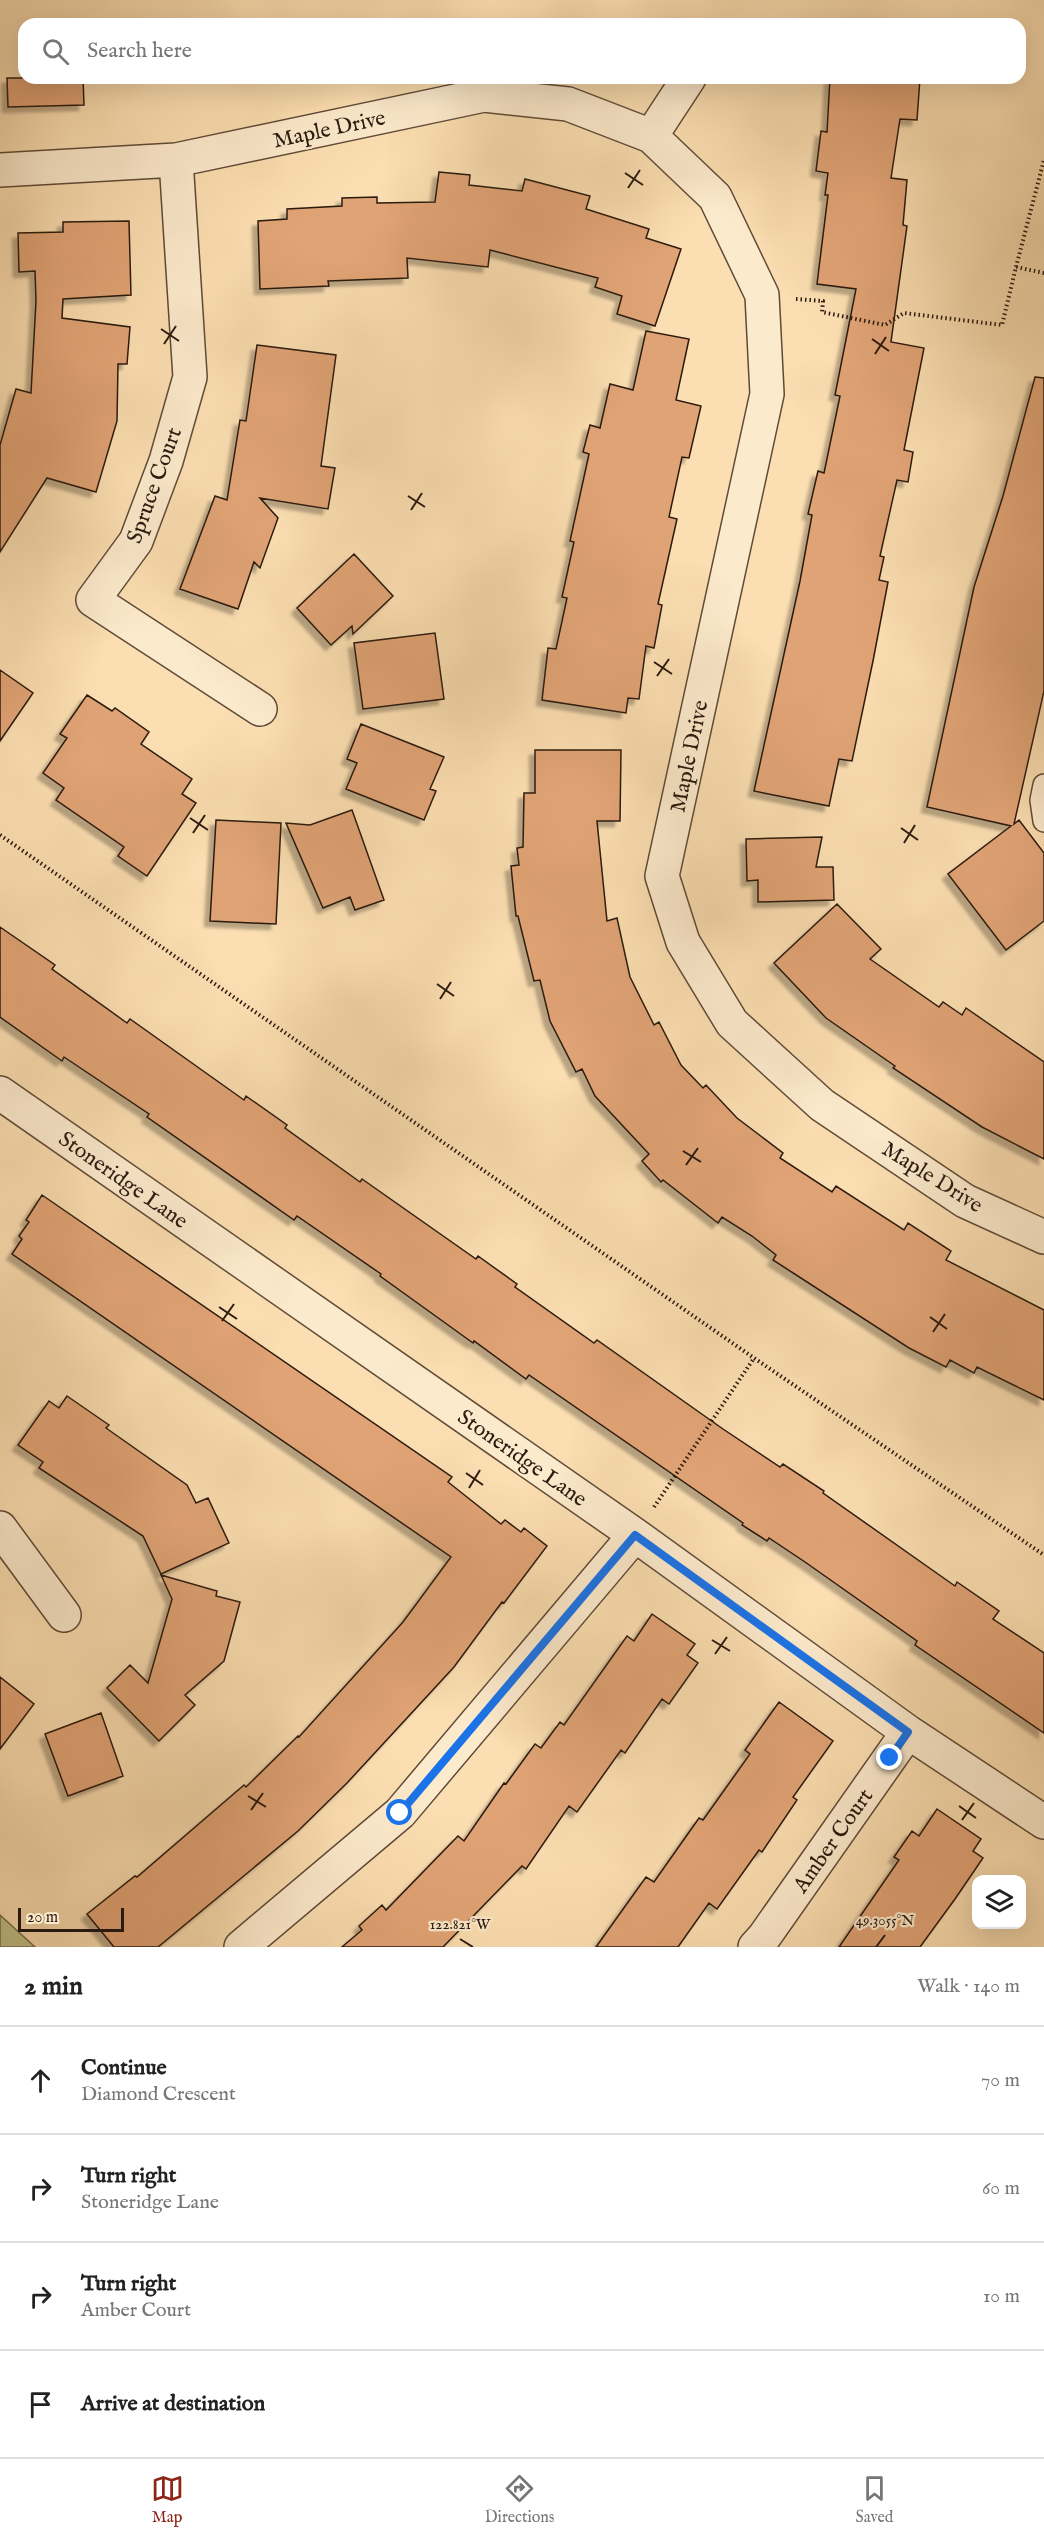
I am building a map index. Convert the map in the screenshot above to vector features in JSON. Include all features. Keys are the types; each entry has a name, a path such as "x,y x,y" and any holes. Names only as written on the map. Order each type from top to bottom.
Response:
{"street":[{"path":"651,136 685,84"},
{"name":"Maple Drive","path":"0,170 176,160 484,95 567,104 651,136 715,197 762,295 767,394 662,876 683,942 732,1023 822,1105 965,1201 1044,1237"},
{"name":"Spruce Court","path":"176,160 190,377 165,461 136,541 93,600 260,709"},
{"name":"Stoneridge Lane","path":"3,1101 635,1535 908,1732 1044,1822"},
{"path":"0,1528 64,1615"},
{"path":"241,1947 400,1813 635,1535"},
{"name":"Amber Court","path":"755,1947 908,1732"}],"lane":[{"path":"1044,785 1041,800 1044,820"}],"path":[{"path":"793,299 823,302 822,312 885,324 904,313 1002,325 1044,160"},
{"path":"1016,267 1044,273"},
{"path":"0,835 754,1358 1044,1555"},
{"path":"635,1535 754,1358"}],"shaded area":[{"path":"0,1915 35,1947 0,1947"}],"building":[{"path":"7,78 18,78 18,84 83,84 84,105 8,107"},
{"path":"830,84 920,84 917,120 900,119 891,178 907,180 903,225 907,226 891,342 924,348 904,450 913,452 908,482 897,480 880,556 884,557 879,580 888,582 852,761 839,759 829,806 754,791 800,581 812,515 808,514 818,471 824,473 840,396 835,395 856,289 817,284 828,195 825,195 828,173 816,171 821,131 827,132"},
{"path":"439,172 470,175 469,185 522,191 525,179 590,196 586,209 649,229 646,238 681,249 655,326 617,314 622,296 595,287 598,278 490,250 488,267 407,258 408,278 328,281 329,286 260,289 258,221 287,219 287,209 342,206 342,198 377,197 377,203 435,202"},
{"path":"129,221 131,295 63,299 62,318 130,327 127,364 118,364 117,421 96,492 47,478 0,552 0,445 16,389 31,393 36,301 35,271 19,272 18,233 63,232 63,222"},
{"path":"646,331 689,339 676,400 701,406 689,458 682,457 669,517 677,519 658,604 662,605 654,648 646,646 639,699 628,698 626,713 542,700 548,648 556,649 567,598 562,597 574,542 570,541 589,454 583,452 590,425 600,428 610,384 633,390"},
{"path":"257,345 336,355 321,466 335,468 328,509 260,498 278,518 260,568 254,562 238,609 180,589 215,496 227,500 240,420 246,421"},
{"path":"1035,377 1044,378 1044,691 1014,824 1019,820 1044,853 1044,921 1006,950 948,874 1011,826 927,807 974,587 1003,496"},
{"path":"354,554 393,596 353,634 352,626 331,645 297,608"},
{"path":"435,633 444,699 363,709 354,643"},
{"path":"0,670 33,693 0,741"},
{"path":"87,695 112,711 115,708 149,732 141,744 192,779 182,794 196,803 147,876 118,856 124,847 56,800 64,788 43,773 67,738 60,734"},
{"path":"361,724 444,757 430,789 436,791 424,820 346,789 357,763 347,759"},
{"path":"535,750 621,750 620,821 597,821 607,921 617,918 630,977 654,1025 659,1022 681,1065 703,1088 706,1085 737,1118 783,1153 780,1158 832,1192 836,1186 904,1230 908,1223 951,1251 946,1260 1044,1310 1044,1400 977,1367 974,1373 950,1360 946,1367 909,1348 773,1260 776,1255 752,1236 722,1217 718,1223 663,1180 661,1182 642,1161 649,1154 595,1096 582,1069 576,1072 550,1021 540,980 534,981 518,916 516,916 511,866 519,865 517,848 523,847 524,793 535,793"},
{"path":"352,810 384,900 355,910 350,897 323,908 286,823 310,825"},
{"path":"216,820 281,823 276,924 210,921"},
{"path":"822,837 816,867 833,867 834,900 758,902 758,880 747,881 746,839"},
{"path":"837,904 881,949 870,959 939,1007 943,1002 962,1015 966,1008 1044,1062 1044,1159 982,1127 893,1068 895,1066 826,1018 774,963"},
{"path":"0,927 55,965 52,969 127,1023 130,1019 244,1100 246,1096 287,1125 285,1128 360,1182 362,1179 476,1259 478,1256 517,1284 515,1287 594,1343 597,1340 780,1467 783,1464 824,1491 823,1493 955,1586 957,1582 999,1611 993,1619 1044,1653 1044,1733 915,1645 917,1641 805,1562 769,1538 767,1541 742,1525 743,1523 529,1375 526,1379 380,1276 381,1274 297,1216 294,1220 147,1117 149,1114 64,1057 62,1061 0,1017"},
{"path":"42,1195 452,1477 448,1482 501,1524 505,1520 521,1532 524,1528 547,1546 454,1667 347,1783 298,1831 158,1947 114,1947 87,1914 135,1876 137,1877 244,1785 246,1787 299,1737 403,1622 451,1557 12,1254 22,1239 19,1236 29,1222 26,1220"},
{"path":"67,1396 109,1425 106,1428 187,1485 196,1503 208,1498 229,1543 161,1574 143,1536 39,1468 43,1462 18,1445 49,1401 59,1408"},
{"path":"161,1575 217,1591 216,1596 240,1602 224,1661 185,1695 195,1705 159,1741 107,1688 130,1665 148,1683 172,1599"},
{"path":"652,1614 695,1644 687,1655 698,1663 669,1704 662,1699 625,1753 621,1750 577,1812 569,1806 526,1869 522,1866 443,1947 342,1947 362,1930 359,1926 382,1905 386,1910 458,1836 464,1841 504,1783 506,1784 535,1744 541,1748 560,1722 564,1725 627,1636 634,1641"},
{"path":"0,1677 34,1704 0,1749"},
{"path":"779,1702 833,1741 793,1797 797,1800 762,1852 759,1850 717,1909 709,1903 678,1947 596,1947 646,1877 654,1882 699,1818 703,1820 750,1754 745,1750"},
{"path":"101,1713 123,1776 68,1796 45,1734"},
{"path":"937,1809 981,1839 973,1851 983,1858 955,1899 920,1947 839,1947 899,1860 894,1857 912,1831 919,1836"}],"route":[{"path":"400,1813 635,1535 908,1732 890,1758"}]}
